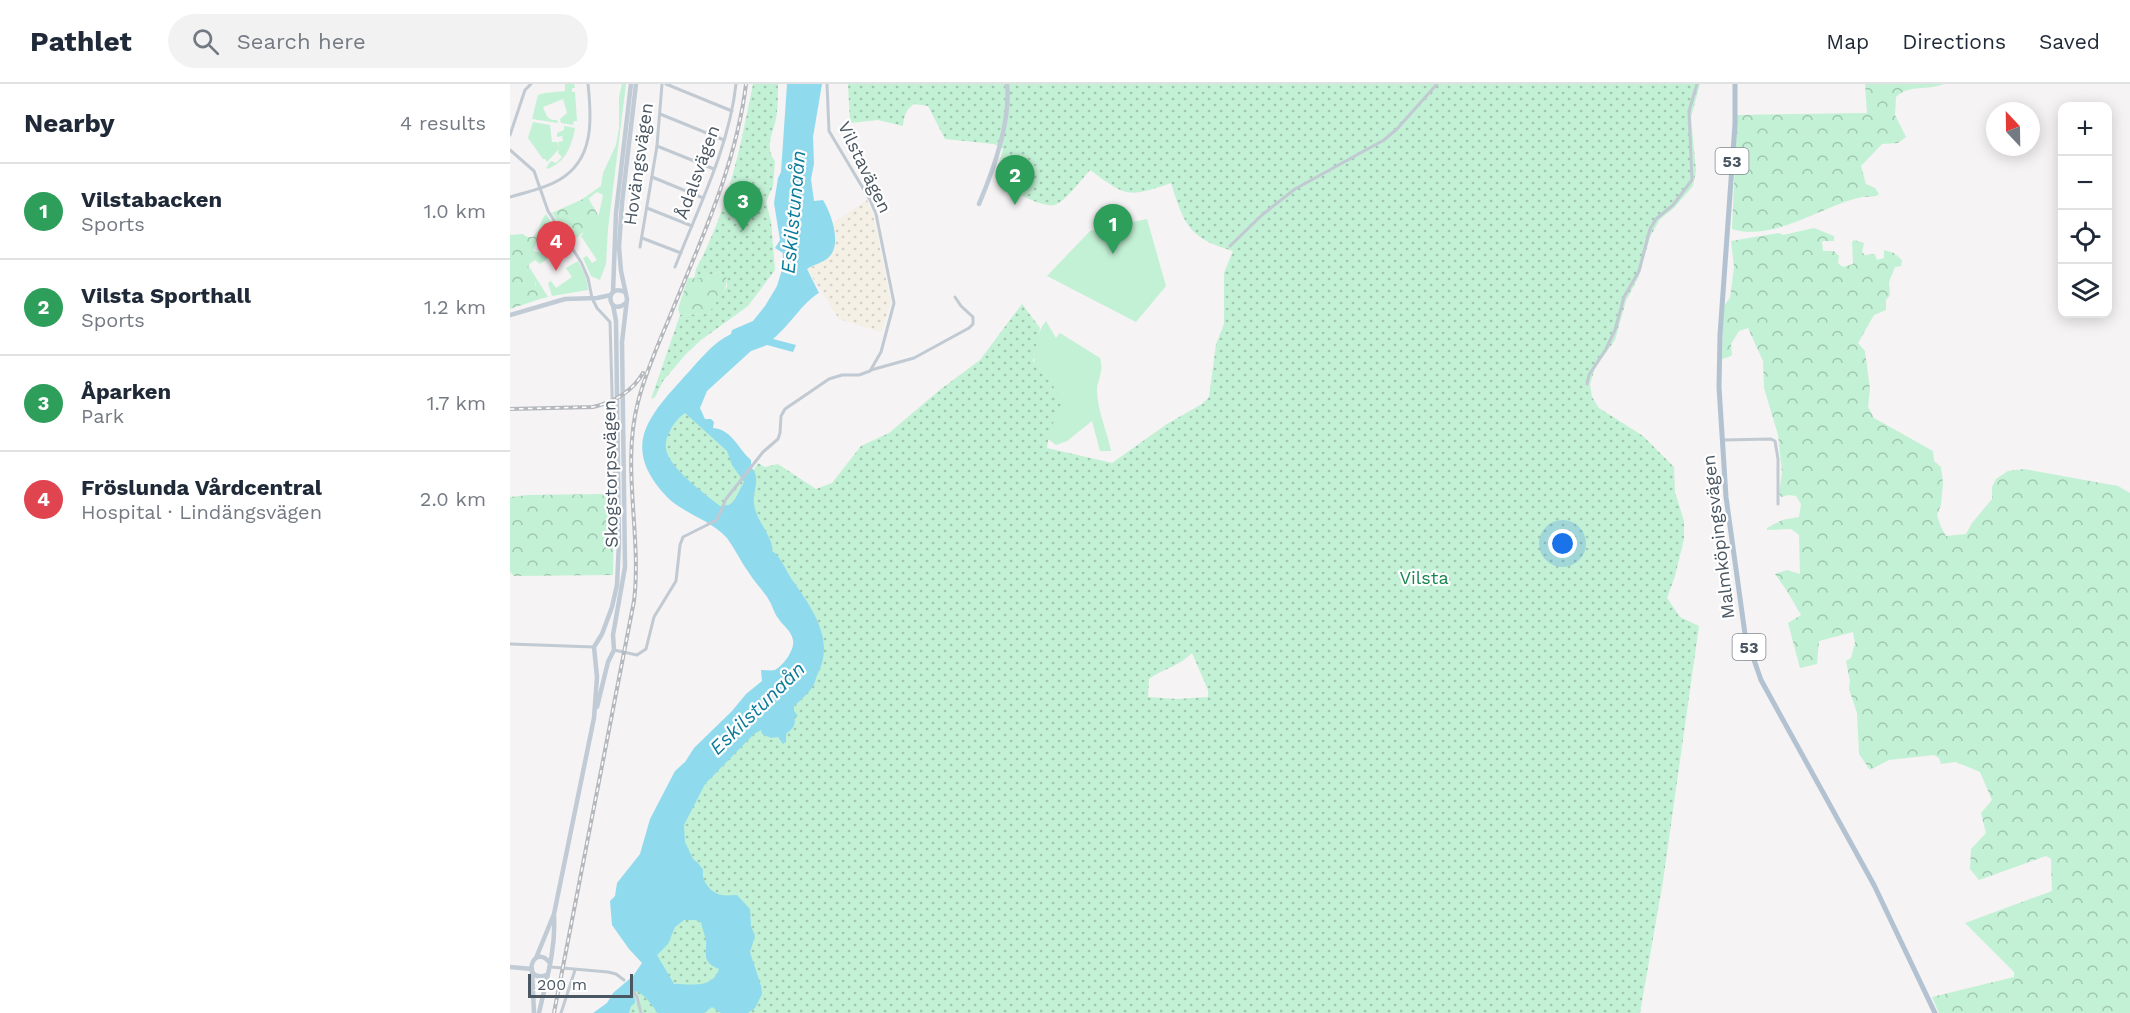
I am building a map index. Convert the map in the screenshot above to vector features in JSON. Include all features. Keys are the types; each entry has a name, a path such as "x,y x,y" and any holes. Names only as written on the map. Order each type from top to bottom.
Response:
{"main road":[{"path":"612,304 616,213 631,84"},
{"path":"594,298 620,307 626,303 627,299 619,259 621,216 636,84"},
{"path":"979,204 990,178 1006,119 1007,84"},
{"name":"Malmköpingsvägen","path":"1735,84 1735,124 1720,335 1721,440 1745,634 1755,665 1776,710 1874,885 1935,1013"},
{"path":"510,315 559,301 594,298 612,294 618,290 625,292"},
{"name":"Skogstorpsvägen","path":"613,647 625,567 622,342 626,303"},
{"name":"Skogstorpsvägen","path":"598,641 612,607 619,571 616,321 612,304"},
{"path":"539,1013 551,965 554,914 594,718 613,647 605,639 598,641 594,647 597,691 594,718"},
{"path":"596,655 603,659 609,657"},
{"path":"534,1013 532,970 534,960 554,914"},
{"path":"511,967 544,957 551,965"},
{"path":"511,967 532,970 539,976 547,975"}],"street":[{"path":"510,134 525,90 531,84"},
{"path":"510,197 559,180 578,163 585,151 590,133 588,84"},
{"path":"664,84 732,111"},
{"name":"Hovängsvägen","path":"640,247 657,146 664,84"},
{"name":"Ådalsvägen","path":"675,267 724,140 736,84"},
{"name":"Vilstavägen","path":"827,84 829,131 873,207 893,291 894,308 884,342 876,363 870,371"},
{"path":"1230,246 1262,215 1295,189 1384,140 1397,129 1437,84"},
{"path":"1587,384 1589,375 1615,330 1624,297 1639,271 1648,234 1653,224 1670,208 1692,180 1689,118 1690,105 1697,84"},
{"path":"660,114 724,140"},
{"path":"657,146 714,169"},
{"path":"510,150 531,167 548,211 584,267 597,308 610,322 614,489"},
{"path":"652,177 703,198"},
{"path":"647,208 692,226"},
{"path":"642,237 681,253"},
{"path":"613,647 637,655 645,650 654,617 676,581 681,541 688,534 717,520 724,502 763,452 780,436 781,416 788,406 829,379 842,375 860,375 915,358 969,328 973,324 973,317 955,297"},
{"path":"1721,440 1771,439 1775,441 1778,459 1778,504"},
{"path":"510,644 594,647"},
{"path":"551,965 574,970 608,972 624,980"},
{"path":"561,1013 574,970"},
{"path":"631,988 636,994 641,1013"}],"green space":[{"path":"565,84 574,84 575,88 572,88 572,92 575,92 577,121 574,121 573,125 561,123 560,119 567,113 563,99 543,107 547,116 557,120 558,123 532,119 538,95 565,91"},
{"path":"622,84 626,84 608,229 606,264 600,280 591,276 583,258 587,256 592,263 597,260 581,236 599,214 603,195 597,192 588,199 581,200 601,186 603,173 616,145"},
{"path":"753,84 778,84 777,115 770,146 775,161 773,186 766,202 771,221 775,270 748,306 701,340 686,354 663,381 655,397 651,399 680,315 708,314 727,287 727,278 718,272 694,279 696,269 717,224 732,179"},
{"name":"Vilsta","path":"848,84 1700,84 1691,117 1696,171 1693,186 1674,208 1660,219 1650,237 1639,276 1626,301 1615,340 1595,368 1590,384 1592,397 1599,408 1643,436 1674,467 1675,492 1684,521 1684,539 1667,598 1680,617 1699,626 1663,881 1640,1013 611,1013 648,971 680,799 815,664 806,620 662,462 663,417 684,388 710,430 749,477 758,463 765,467 778,464 816,489 832,483 861,446 889,433 980,360 1022,304 1040,328 1033,361 1057,391 1063,407 1050,428 1047,448 1112,463 1167,424 1202,404 1209,397 1216,344 1224,324 1224,273 1233,251 1206,241 1190,228 1184,219 1171,183 1136,193 1128,192 1112,186 1090,170 1061,201 1057,204 1045,205 1015,192 995,178 1003,149 994,144 945,139 928,106 914,104 911,106 906,113 903,126 878,120 850,123","holes":["1192,653 1208,690 1208,697 1177,699 1148,697 1149,679"]},
{"path":"1865,84 1944,84 1907,90 1896,97 1895,115 1906,137 1898,143 1882,144 1861,166 1866,184 1875,188 1879,194 1843,202 1796,222 1764,231 1748,232 1732,229 1737,115 1867,113"},
{"path":"533,122 550,125 552,142 557,142 559,148 558,142 563,141 562,136 557,137 557,133 564,130 564,126 575,128 567,153 559,163 547,169 551,161 556,163 562,157 558,153 559,149 547,162 543,159 528,138"},
{"path":"585,198 589,199 596,211 598,221 593,231 582,233 573,241 573,244 552,213"},
{"path":"546,214 565,242 551,246 536,242 527,271 535,277 535,287 540,299 510,309 510,235 523,234 533,237"},
{"path":"1147,219 1166,286 1136,322 1047,276 1090,231"},
{"path":"1814,228 1834,236 1834,241 1822,241 1823,251 1834,251 1839,256 1838,263 1843,267 1853,264 1852,242 1854,240 1864,243 1862,252 1865,255 1875,254 1877,260 1884,258 1884,250 1894,253 1902,260 1901,266 1895,267 1889,282 1890,295 1886,300 1886,310 1874,315 1858,343 1865,351 1870,389 1868,407 1874,418 1933,451 1934,461 1941,467 1943,483 1941,505 1937,515 1946,536 1966,534 1992,499 1992,487 1996,479 2008,471 2024,469 2118,486 2130,493 2130,1013 1939,1013 1932,997 2014,977 2014,972 1965,923 2052,891 2051,859 2046,856 1979,880 1970,869 1971,849 1986,833 1981,813 1992,800 1980,772 1956,762 1941,764 1939,758 1934,755 1889,760 1870,770 1859,754 1857,713 1849,689 1850,681 1846,661 1851,658 1855,643 1853,632 1819,641 1817,664 1800,668 1788,623 1801,615 1775,574 1787,570 1800,574 1799,535 1791,529 1767,530 1767,528 1782,520 1799,517 1801,504 1796,496 1781,497 1779,494 1782,472 1778,435 1764,388 1763,361 1748,328 1739,331 1731,344 1732,355 1722,359 1723,307 1730,298 1734,267 1731,241 1779,233 1783,235"},
{"path":"533,251 548,255 549,252 563,253 560,259 555,253 540,264 535,260 529,264"},
{"path":"578,261 586,277 588,290 552,296 548,283 551,281 556,288 572,277 566,268"},
{"path":"529,266 548,297 540,299 535,287 536,283 527,271"},
{"path":"718,272 727,278 727,283 721,297 708,314 680,315 678,309 688,278 706,277"},
{"path":"1046,321 1056,338 1060,333 1100,358 1097,398 1111,451 1100,451 1092,421 1067,441 1056,445 1048,439 1035,378 1034,362 1039,333"},
{"path":"603,494 607,501 614,503 613,575 514,576 510,572 510,497"}],"sand":[{"path":"867,200 873,215 891,302 881,332 839,319 807,269 822,261 830,252 833,223"}],"water":[{"name":"Eskilstunaån","path":"787,84 822,84 813,137 814,164 811,179 814,201 823,200 832,221 835,245 828,258 807,269 819,293 807,302 773,339 796,345 793,352 767,345 751,351 707,391 700,408 705,419 711,419 714,422 713,428 720,429 730,436 751,460 751,467 756,476 755,510 771,541 772,551 781,560 814,613 823,637 823,661 814,685 794,706 794,711 798,716 794,717 794,725 786,734 786,742 783,744 778,737 771,738 762,734 761,730 754,734 705,784 684,825 685,842 693,859 703,870 708,886 718,894 737,895 750,909 751,926 755,936 750,952 762,994 755,1008 748,1013 721,1013 712,1007 704,1013 658,1013 646,998 636,991 635,1003 631,1006 629,1013 593,1013 607,1003 613,993 633,976 642,963 612,925 610,901 615,896 617,883 640,854 650,819 675,771 746,694 762,681 761,670 778,668 788,657 793,644 791,633 777,616 768,598 751,577 727,538 713,526 681,508 667,497 653,479 645,463 642,448 644,433 650,419 671,392 712,347 731,334 732,330 753,321 777,286 783,253 775,248 780,240 774,203 781,172","holes":["685,413 727,451 732,465 744,482 734,501 729,505 720,506 706,495 680,472 669,456 666,447 668,435 674,423","684,920 701,922 706,941 707,960 719,969 712,980 706,983 674,984 657,955 668,944 675,927"]}],"railway":[{"path":"554,1013 634,601 636,551 631,451 638,402 644,381 715,205 734,145 746,84"},
{"path":"510,409 593,407 622,395 634,386 643,373"}],"place":[{"name":"Vilsta Sporthall","path":"1015,205"},
{"name":"Åparken","path":"743,231"},
{"name":"Vilstabacken","path":"1113,254"},
{"name":"Fröslunda Vårdcentral","path":"556,271"}]}
